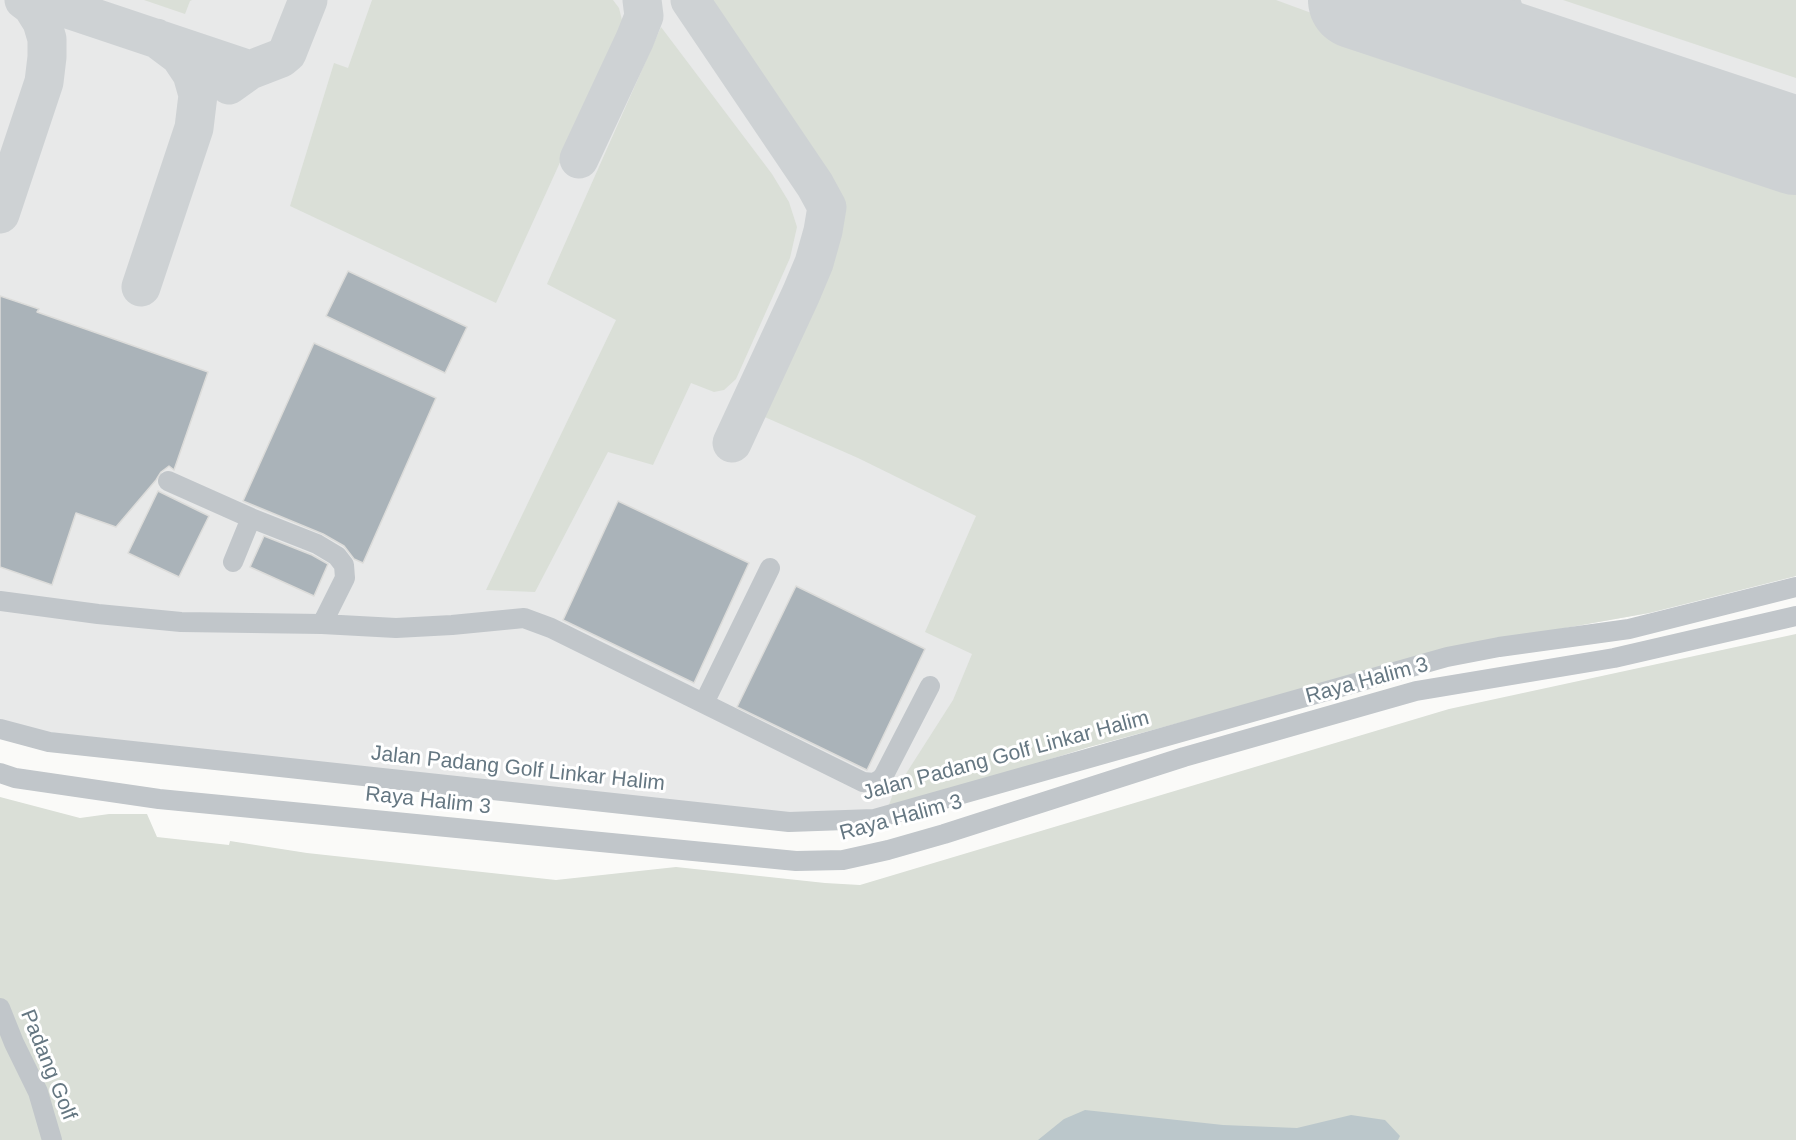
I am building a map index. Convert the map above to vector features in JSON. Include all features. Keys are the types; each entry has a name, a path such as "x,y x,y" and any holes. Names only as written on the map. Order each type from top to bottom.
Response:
{"lane":[{"path":"168,481 317,544 337,556 344,565 345,578 322,624"},
{"path":"233,562 251,518"},
{"path":"704,704 770,568"},
{"name":"Jalan Padang Golf Linkar Halim","path":"0,729 49,742 777,821 830,822 874,819 1447,657 1499,646 1629,629 1796,587"},
{"path":"0,601 181,622 322,624 396,628 524,618 551,628 863,782 874,783 885,775 930,686"},
{"name":"Raya Halim 3","path":"5,780 182,801 796,861 843,860 944,834 1184,757 1416,691 1614,658 1796,616"},
{"name":"Padang Golf","path":"0,1008 38,1092 52,1140"}],"shaded area":[{"path":"0,0 1796,0 1796,576 1649,613 1464,646 1089,747 887,810 819,817 0,727"},
{"path":"144,0 192,0 185,14"},
{"path":"372,0 613,0 619,8 623,24 496,303 290,206 334,63 348,68"},
{"path":"684,0 1276,0 1796,191 1796,576 1649,613 1464,646 1089,747 887,810 893,794 953,700 972,654 925,632 976,516 858,458 751,411 755,393 792,313 823,231 827,207 815,185"},
{"path":"1357,0 1457,0 1405,16"},
{"path":"1563,0 1796,0 1796,78"},
{"path":"661,27 772,174 789,202 797,227 790,258 736,379 724,390 714,392 691,383 653,465 608,452 535,592 486,590 616,320 547,284"},
{"path":"1796,634 1796,1140 0,1140 0,797 80,818 109,814 147,814 157,837 229,845 230,841 307,853 556,880 676,867 860,885 1449,709"},
{"path":"1085,1110 1223,1125 1297,1128 1351,1115 1385,1120 1400,1136 1398,1140 1038,1140 1064,1119"}],"building":[{"path":"348,271 467,327 445,373 326,316"},
{"path":"0,296 39,309 37,312 208,372 174,470 169,466 161,472 116,527 76,513 52,585 0,567"},
{"path":"314,343 436,398 363,563 354,559 344,546 323,534 243,501"},
{"path":"158,491 209,516 179,577 128,553"},
{"path":"618,501 749,563 694,683 563,620"},
{"path":"264,536 312,555 328,564 314,596 250,567"},
{"path":"796,586 925,649 867,770 737,707"}],"taxiway":[{"path":"0,214 44,82 47,57 47,39 42,22 32,6 24,0"},
{"path":"41,0 250,70"},
{"path":"229,85 250,70 281,58 287,53 308,0"},
{"path":"579,159 635,39 644,16 642,0"},
{"path":"690,0 815,185 827,207 814,263 732,443"},
{"path":"1405,16 1428,11 1457,0"},
{"path":"1500,0 1509,25 1524,44 1550,64"},
{"path":"141,287 194,128 198,95 192,74 180,56 156,38"}],"runway":[{"path":"1357,0 1796,146"}]}
